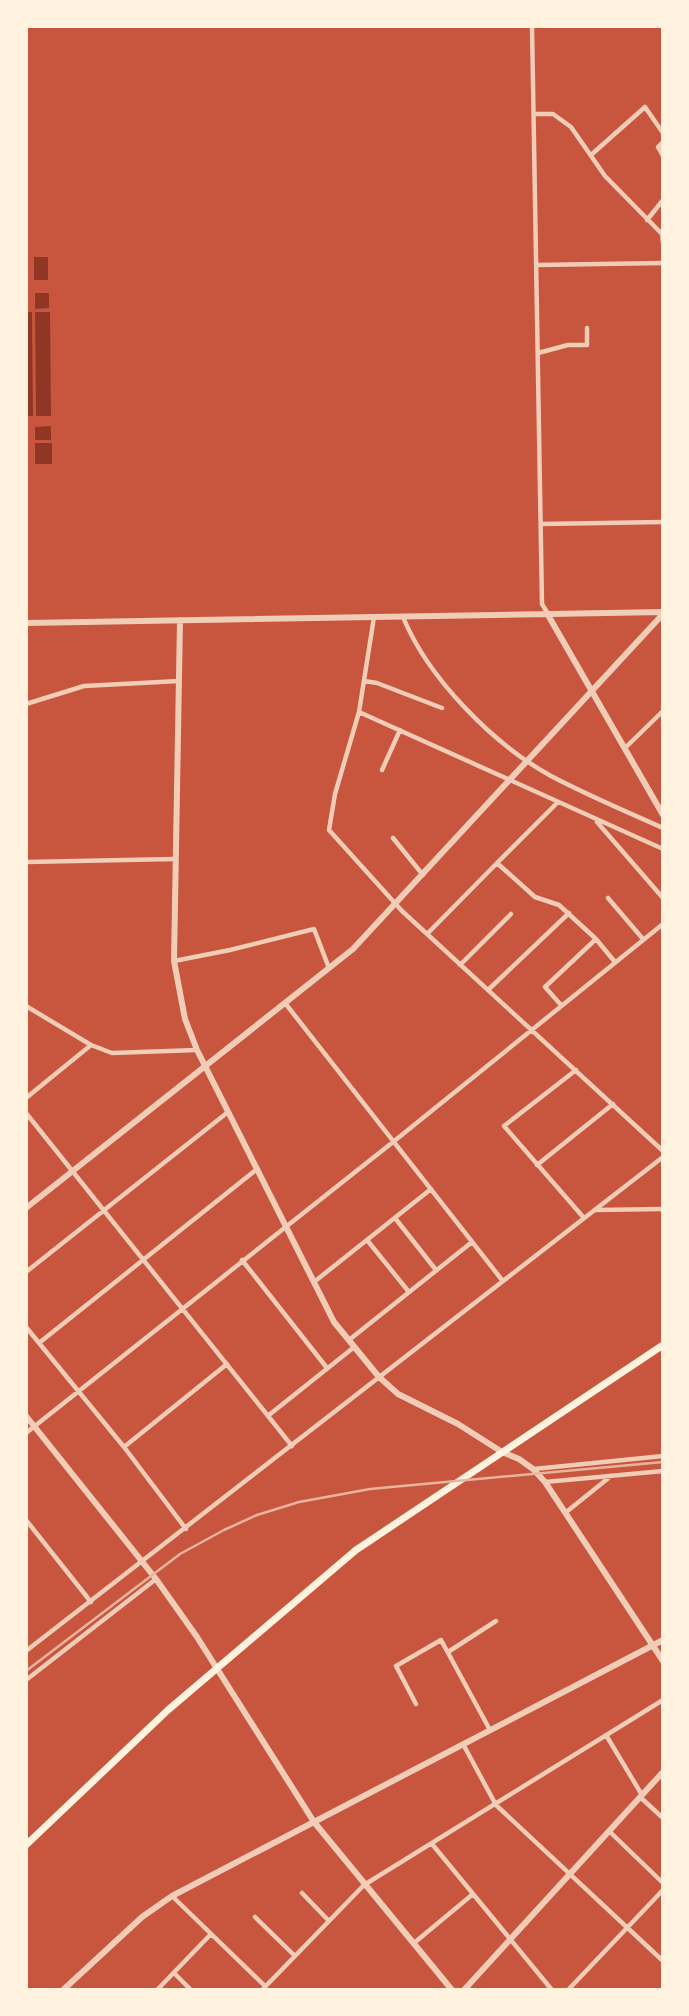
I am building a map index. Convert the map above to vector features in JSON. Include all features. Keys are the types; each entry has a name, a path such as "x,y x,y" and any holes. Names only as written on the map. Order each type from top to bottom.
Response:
{"main road":[{"path":"26,1845 168,1710 356,1550 663,1345"}],"street":[{"path":"533,26 542,604 663,815"},
{"path":"591,155 645,107 663,133"},
{"path":"534,114 553,114 571,127 605,176 662,234 663,243"},
{"path":"663,142 658,147 663,156"},
{"path":"647,220 663,200"},
{"path":"537,265 663,262"},
{"path":"538,353 568,345 587,345 587,328"},
{"path":"541,524 663,522"},
{"path":"26,623 663,613"},
{"path":"26,1208 353,949 663,613"},
{"path":"374,617 359,712 335,794 329,830 396,905 663,1151"},
{"path":"403,617 417,647 447,687 480,722 550,775 663,828"},
{"path":"180,620 174,961 185,1019 197,1050 334,1322 353,1348 398,1394 458,1424 533,1469 545,1482 663,1661"},
{"path":"26,704 84,686 179,681"},
{"path":"364,681 377,682 442,708"},
{"path":"624,748 663,711"},
{"path":"359,712 663,849"},
{"path":"382,770 400,730"},
{"path":"427,934 558,802"},
{"path":"594,819 663,898"},
{"path":"393,838 423,875"},
{"path":"26,862 175,859"},
{"path":"497,863 535,897 559,905 569,913 615,962"},
{"path":"608,898 643,939"},
{"path":"488,990 569,913"},
{"path":"460,965 511,914"},
{"path":"26,1433 393,1142 663,923"},
{"path":"174,961 314,929 329,968"},
{"path":"561,1005 545,987 596,939"},
{"path":"285,1003 502,1280"},
{"path":"26,1006 91,1045 112,1053 197,1050"},
{"path":"26,1098 91,1045"},
{"path":"576,1070 504,1126 584,1218"},
{"path":"537,1165 613,1104"},
{"path":"26,1272 228,1112"},
{"path":"26,1113 292,1446"},
{"path":"26,1651 663,1157"},
{"path":"39,1343 257,1169"},
{"path":"314,1282 431,1189"},
{"path":"595,1210 663,1209"},
{"path":"395,1218 436,1270"},
{"path":"367,1240 409,1292"},
{"path":"348,1341 471,1242"},
{"path":"242,1260 327,1368"},
{"path":"26,1327 124,1447 186,1529"},
{"path":"269,1415 353,1348"},
{"path":"124,1447 227,1364"},
{"path":"26,1416 156,1578 314,1822 452,1990"},
{"path":"533,1469 663,1456"},
{"path":"545,1482 663,1471"},
{"path":"565,1513 612,1475"},
{"path":"26,1521 91,1602"},
{"path":"26,1680 156,1578"},
{"path":"448,1652 496,1621"},
{"path":"416,1704 396,1665 441,1640 490,1730"},
{"path":"67,1989 142,1917 172,1896 663,1640"},
{"path":"172,1896 264,1988 365,1885 663,1700"},
{"path":"606,1735 641,1796 663,1818"},
{"path":"463,1744 496,1805 663,1961"},
{"path":"464,1990 663,1772"},
{"path":"609,1831 663,1883"},
{"path":"432,1844 552,1990"},
{"path":"568,1990 663,1889"},
{"path":"302,1893 329,1921"},
{"path":"414,1943 473,1894"},
{"path":"255,1917 295,1956"},
{"path":"157,1990 211,1934"},
{"path":"174,1973 191,1990"}],"shaded area":[{"path":"34,257 48,257 48,280 34,280"},
{"path":"35,293 49,293 49,308 35,309"},
{"path":"26,312 32,312 33,416 26,416"},
{"path":"35,312 50,312 51,416 36,416"},
{"path":"51,426 51,440 35,440 35,427"},
{"path":"35,443 52,443 52,464 35,464"}],"railway":[{"path":"26,1671 180,1554 257,1515 299,1502 370,1489 663,1462"}]}
